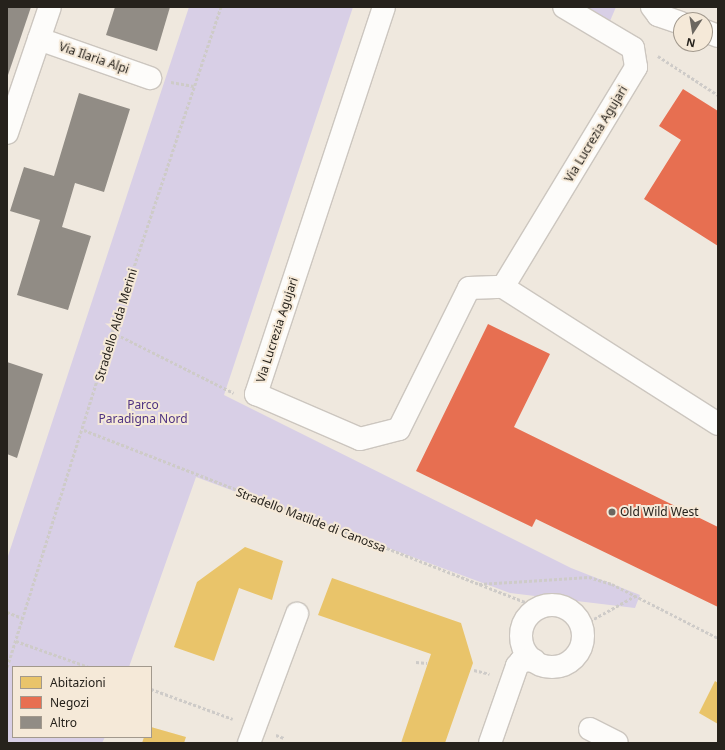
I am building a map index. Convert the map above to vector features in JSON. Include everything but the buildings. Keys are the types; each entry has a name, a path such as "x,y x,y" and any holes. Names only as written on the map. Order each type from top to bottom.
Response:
{"street":[{"path":"7,132 50,7"},
{"name":"Via Lucrezia Agujari","path":"384,7 256,394 360,439 399,429 469,288 503,287 636,67 632,48 564,7"},
{"path":"652,7 658,15 673,20"},
{"name":"Via Ilaria Alpi","path":"39,39 150,78"},
{"path":"503,287 718,424"},
{"path":"562,607 571,612 581,626 583,639 574,658 559,666 548,667 534,660 525,651 521,630 527,617 540,608 562,607"},
{"path":"252,735 297,614"},
{"path":"490,743 517,666 521,660 534,660"},
{"path":"590,729 617,743"}],"path":[{"name":"Stradello Alda Merini","path":"7,667 84,430 112,332 221,7"},
{"path":"112,332 239,395 256,394"},
{"name":"Stradello Matilde di Canossa","path":"84,430 540,608"},
{"path":"477,584 589,577 635,596 718,638"},
{"path":"581,626 635,596"},
{"path":"7,612 23,618"},
{"path":"16,641 86,666"},
{"path":"416,662 427,663"},
{"path":"474,670 482,671"},
{"path":"152,689 252,735"}],"green space":[{"name":"Parco Paradigna Nord","path":"189,7 353,7 224,395 571,568 640,595 635,608 510,593 196,477 129,666 12,666 12,738 104,738 102,743 7,743 7,559"},
{"path":"575,7 616,7 607,28"}],"place":[{"name":"Old Wild West","path":"612,512"}]}
